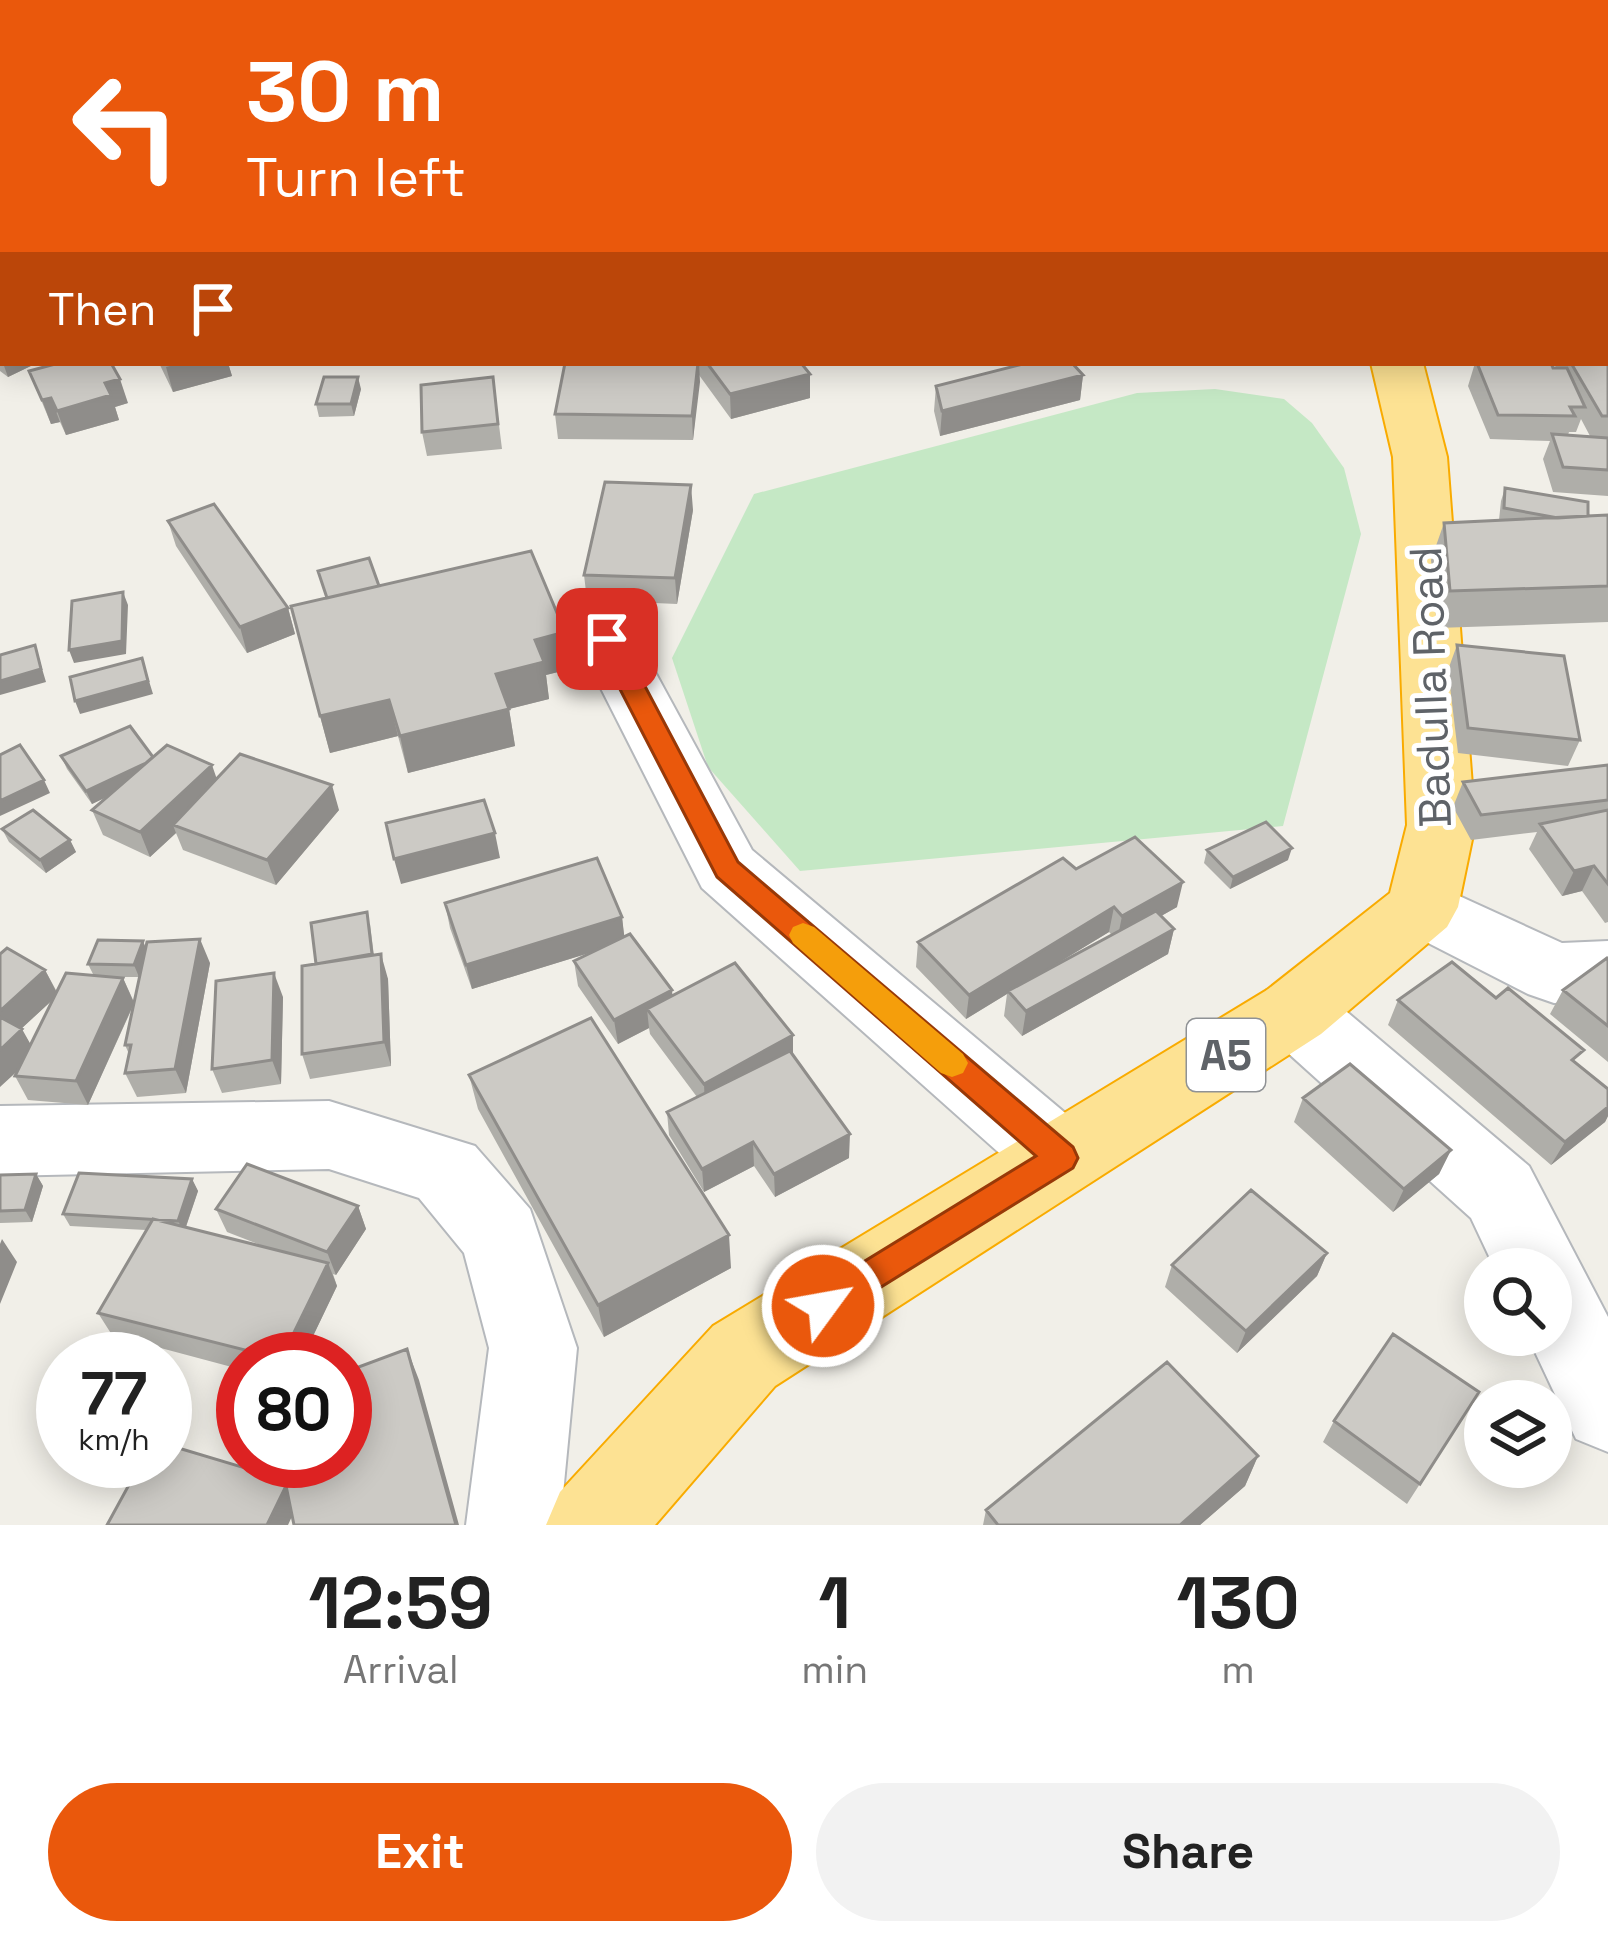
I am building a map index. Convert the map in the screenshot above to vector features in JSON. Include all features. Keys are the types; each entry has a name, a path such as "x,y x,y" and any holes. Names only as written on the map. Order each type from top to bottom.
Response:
{"highway":[{"name":"Badulla Road","path":"1398,366 1420,457 1442,825 1421,907"},
{"name":"A5","path":"593,1525 744,1355 1294,1012 1421,907"}],"street":[{"path":"607,639 728,869 1061,1158"},
{"path":"1421,907 1554,974 1608,971"},
{"path":"1294,1012 1500,1192 1528,1248"},
{"path":"0,1142 329,1136 446,1171 501,1237 533,1348 513,1525"},
{"path":"1572,1336 1608,1408"}],"green space":[{"path":"1215,389 1284,399 1312,423 1344,468 1361,534 1283,826 800,871 708,767 672,658 754,494 1137,393"}],"building":[{"path":"48,366 113,366 120,379 105,383 111,395 57,411 51,398 42,400 29,371"},
{"path":"564,366 698,366 692,416 555,414"},
{"path":"709,366 803,366 810,374 730,394"},
{"path":"1015,366 1075,366 1083,375 942,411 936,386"},
{"path":"1478,366 1567,368 1585,407 1570,407 1575,416 1498,415"},
{"path":"1573,366 1608,366 1608,416 1602,416"},
{"path":"324,377 358,377 351,404 316,404"},
{"path":"493,377 498,424 422,432 421,385"},
{"path":"1552,434 1608,438 1608,470 1563,467"},
{"path":"605,482 691,485 675,578 584,575"},
{"path":"1505,488 1588,502 1588,516 1558,518 1504,508"},
{"path":"214,504 288,608 240,627 168,521"},
{"path":"1608,515 1608,586 1450,591 1444,523"},
{"path":"531,551 565,632 535,640 544,662 496,674 509,709 400,736 389,700 320,716 291,606"},
{"path":"369,558 379,586 327,598 318,571"},
{"path":"123,592 122,641 69,650 72,601"},
{"path":"35,645 41,669 0,681 0,655"},
{"path":"1457,645 1564,656 1580,740 1468,728"},
{"path":"142,658 148,681 75,701 70,677"},
{"path":"130,726 153,757 86,791 61,756"},
{"path":"20,745 44,780 0,801 0,755"},
{"path":"167,745 212,765 140,832 92,810"},
{"path":"240,754 332,785 267,860 173,825"},
{"path":"1608,765 1608,800 1481,815 1463,782"},
{"path":"484,800 495,833 394,859 386,823"},
{"path":"33,810 70,840 40,860 2,829"},
{"path":"1608,810 1608,884 1594,866 1574,871 1540,824"},
{"path":"1266,822 1292,848 1233,877 1207,850"},
{"path":"1135,837 1183,882 1122,916 1114,907 969,995 918,942 1063,858 1076,869"},
{"path":"597,858 622,917 466,965 445,903"},
{"path":"1156,911 1174,929 1026,1011 1008,991"},
{"path":"367,912 372,954 316,964 311,923"},
{"path":"630,934 672,990 614,1020 574,961"},
{"path":"200,939 175,1069 125,1073 131,1045 125,1045 147,942"},
{"path":"98,940 143,941 134,965 88,964"},
{"path":"7,948 45,970 0,1011 0,954"},
{"path":"381,954 384,1042 302,1054 302,966"},
{"path":"1608,959 1608,1026 1563,990"},
{"path":"1452,962 1496,998 1508,988 1584,1050 1572,1060 1608,1089 1608,1107 1565,1142 1398,1000"},
{"path":"735,963 793,1035 704,1084 647,1009"},
{"path":"66,973 123,978 76,1081 15,1076"},
{"path":"274,973 272,1060 212,1069 216,981"},
{"path":"0,1017 22,1029 0,1050"},
{"path":"591,1018 729,1235 598,1305 469,1075"},
{"path":"790,1051 850,1134 774,1174 753,1142 702,1169 667,1112"},
{"path":"1350,1064 1451,1150 1404,1189 1303,1098"},
{"path":"247,1164 358,1206 327,1252 216,1209"},
{"path":"79,1173 192,1179 178,1221 63,1214"},
{"path":"36,1174 25,1210 0,1211 0,1175"},
{"path":"1251,1190 1327,1253 1246,1331 1172,1265"},
{"path":"153,1219 328,1263 294,1332 216,1332 216,1343 192,1337 192,1332 174,1332 98,1313"},
{"path":"1393,1334 1464,1382 1464,1415 1420,1484 1334,1421"},
{"path":"407,1349 456,1525 294,1525 286,1488 372,1488 372,1362"},
{"path":"1167,1362 1258,1456 1180,1525 998,1525 986,1510"},
{"path":"192,1452 216,1459 216,1488 285,1488 267,1525 107,1525 127,1488 192,1488"}],"slow traffic":[{"path":"803,935 952,1063"}],"route":[{"path":"607,639 728,869 1061,1158 823,1306"}]}
